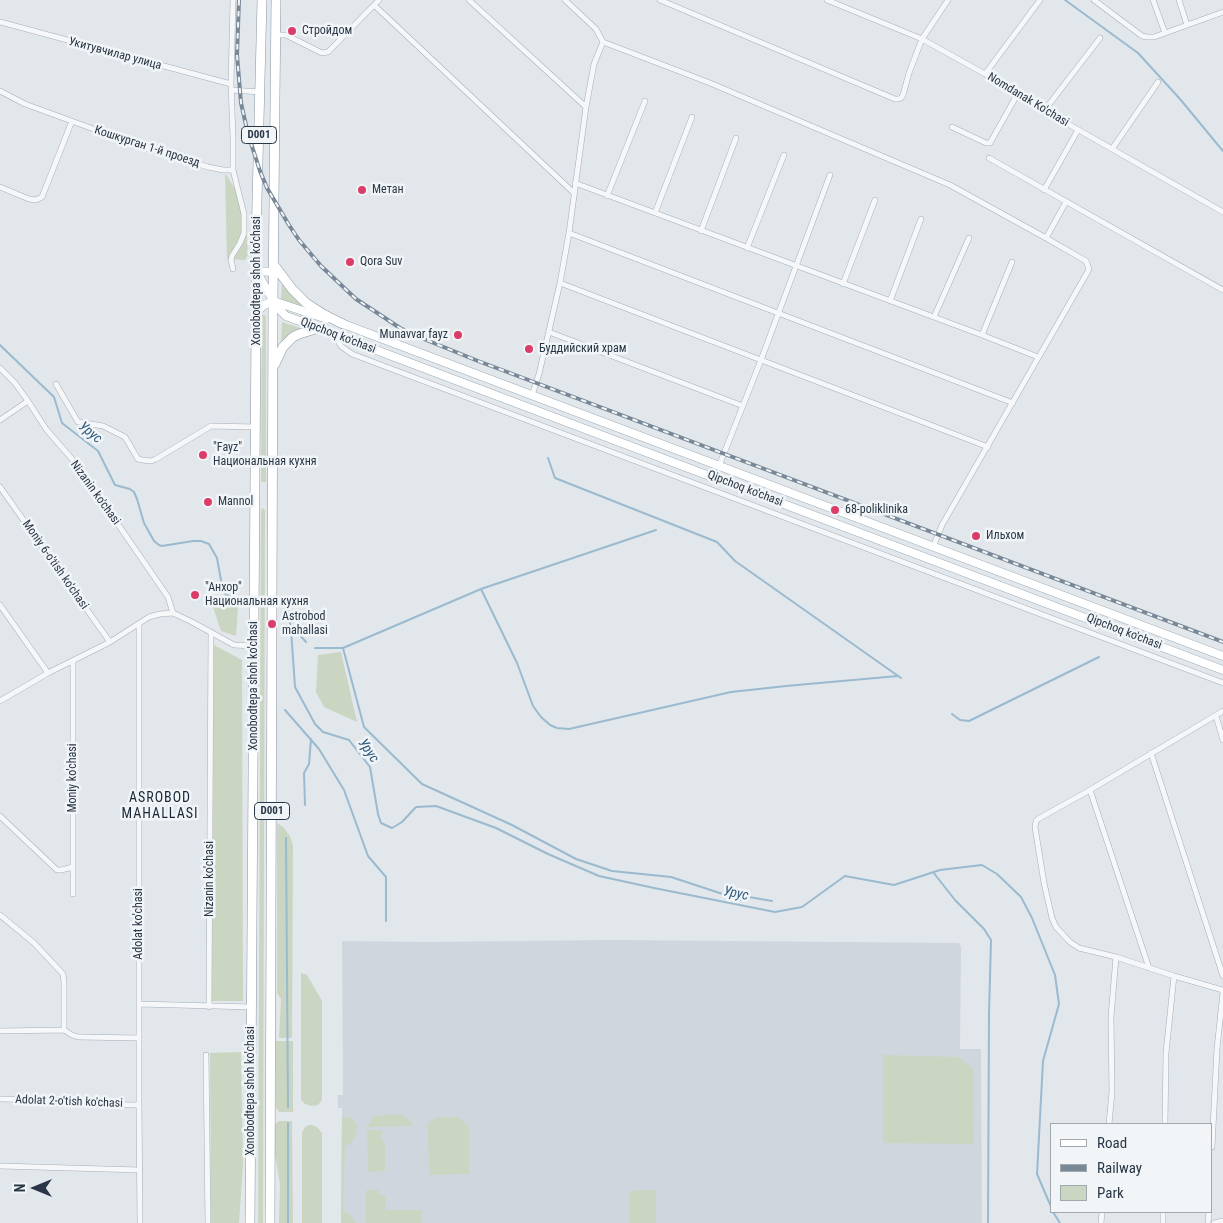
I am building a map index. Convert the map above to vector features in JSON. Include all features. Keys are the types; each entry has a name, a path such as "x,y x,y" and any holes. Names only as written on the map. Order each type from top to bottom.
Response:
{"highway":[{"name":"Xonobodtepa shoh ko'chasi","path":"250,1223 256,271 262,0"},
{"name":"Xonobodtepa shoh ko'chasi","path":"270,1223 273,301 276,0"},
{"path":"274,268 306,303 343,324"},
{"path":"273,372 278,356 287,343 298,334 319,328"},
{"path":"255,503 259,499 264,498 273,504"}],"main road":[{"path":"256,271 274,268"},
{"name":"Qipchoq ko'chasi","path":"256,271 273,301 286,316 1223,670"},
{"path":"256,313 264,305 273,301"},
{"name":"Qipchoq ko'chasi","path":"273,301 343,324 1223,656"},
{"path":"516,403 520,391"}],"street":[{"path":"233,0 231,87 233,170 244,214 244,234 232,256 233,269"},
{"path":"276,35 286,35 322,53 326,53 379,0"},
{"path":"469,0 586,107"},
{"path":"565,0 596,28 604,42 710,83 950,185 1086,261 1087,273 942,526 933,547"},
{"path":"660,0 895,99 901,98 903,95 922,39 948,0"},
{"name":"Nomdanak Ko'chasi","path":"827,0 922,39 985,74 1044,111 1223,212"},
{"path":"985,74 1040,0"},
{"path":"1094,0 1142,36 1147,37 1154,37 1223,12"},
{"path":"1154,0 1165,33"},
{"path":"1179,0 1187,25"},
{"path":"374,5 574,193"},
{"name":"Укитувчилар улица","path":"0,22 231,87 260,92"},
{"path":"1044,111 1100,38"},
{"path":"532,395 540,374 560,284 594,64 604,42"},
{"path":"1112,149 1158,82"},
{"name":"Кошкурган 1-й проезд","path":"0,92 72,122 174,157 208,167 233,170"},
{"path":"952,128 986,144 990,143 1017,95"},
{"path":"608,196 645,101"},
{"path":"655,213 692,117"},
{"path":"0,187 29,199 40,199 72,122"},
{"path":"1044,190 1078,130"},
{"path":"702,231 736,138"},
{"path":"747,248 784,155"},
{"path":"989,158 1223,290"},
{"path":"719,466 830,175"},
{"path":"575,183 1038,357"},
{"path":"843,284 875,200"},
{"path":"1046,238 1066,202"},
{"path":"890,301 921,219"},
{"path":"569,233 1013,403"},
{"path":"934,318 969,238"},
{"path":"982,335 1012,262"},
{"path":"560,284 988,447"},
{"path":"549,332 743,406"},
{"path":"334,334 342,346 352,354 1223,683"},
{"name":"Nizanin ko'chasi","path":"0,368 16,383 46,429 72,460 124,532 168,597 173,613"},
{"path":"56,384 78,422 103,426 125,437 138,459 142,460 151,461 156,459 211,426 256,427"},
{"path":"0,420 28,401"},
{"name":"Moniy 6-o'tish ko'chasi","path":"0,487 110,642"},
{"path":"0,605 48,673"},
{"path":"0,701 48,673 110,642 154,615 173,613 234,645 254,646"},
{"name":"Adolat ko'chasi","path":"139,625 140,1223"},
{"name":"Nizanin ko'chasi","path":"209,1006 211,632"},
{"name":"Moniy ko'chasi","path":"72,662 73,894"},
{"path":"1213,1135 1223,991 1116,957 1079,948 1070,942 1056,927 1052,918 1044,883 1036,821 1223,711"},
{"path":"1216,716 1223,740"},
{"path":"1151,753 1223,976"},
{"path":"1090,790 1149,968"},
{"path":"0,816 57,870 73,867"},
{"path":"0,915 34,943 63,974 64,1030"},
{"path":"1109,1123 1112,1092 1111,1017 1116,957"},
{"path":"1165,1123 1166,1053 1174,976"},
{"path":"139,1004 252,1007"},
{"path":"0,1031 64,1030 78,1037 139,1038"},
{"path":"206,1055 208,1223"},
{"name":"Adolat 2-o'tish ko'chasi","path":"0,1100 53,1100 70,1104 139,1105"},
{"path":"0,1166 140,1170"},
{"path":"1214,1223 1223,1221"}],"shaded area":[{"path":"613,940 959,943 961,947 960,1049 981,1049 982,1223 341,1223 342,1108 338,1108 338,1095 343,1095 342,941"}],"green space":[{"path":"225,173 245,205 248,255 245,260 227,259"},
{"path":"282,284 293,297 304,307 281,300"},
{"path":"262,315 266,317 266,482 261,482"},
{"path":"282,322 303,329 292,333 281,344"},
{"path":"263,508 265,510 263,1223 258,1223 261,510"},
{"path":"212,595 238,607 236,636 221,631 213,607"},
{"path":"214,645 242,660 243,1001 212,1001"},
{"path":"341,652 357,722 324,707 316,692 318,655"},
{"path":"277,823 290,836 293,846 292,1038 279,1038 281,999 277,993"},
{"path":"301,973 307,975 322,1001 322,1100 318,1105 312,1106 305,1104 301,1100"},
{"path":"276,1041 293,1041 293,1112 279,1112 276,1108"},
{"path":"241,1052 243,1164 239,1223 211,1223 210,1053"},
{"path":"883,1055 959,1057 973,1069 974,1144 883,1143"},
{"path":"400,1114 410,1120 413,1126 367,1127 373,1116"},
{"path":"351,1117 356,1123 357,1129 352,1142 345,1146 343,1211 351,1215 356,1223 341,1223 342,1118"},
{"path":"436,1117 458,1117 469,1127 469,1174 429,1175 428,1123"},
{"path":"280,1121 292,1121 293,1223 279,1223 280,1184 275,1155 275,1125"},
{"path":"309,1125 317,1127 322,1133 322,1223 302,1223 302,1133 305,1127"},
{"path":"367,1130 382,1130 382,1139 385,1143 385,1171 368,1172"},
{"path":"366,1190 379,1190 379,1195 385,1195 386,1210 422,1210 421,1223 366,1223"},
{"path":"656,1190 656,1223 629,1223 629,1191"}],"waterway":[{"path":"1065,0 1138,53 1180,99 1223,151"},
{"name":"Урус","path":"0,345 54,397 62,423 98,451 115,485 134,492 144,523 154,541 162,546 193,541 209,544 217,558 223,591 226,595 237,598"},
{"path":"548,458 555,478 717,542 735,561 901,678"},
{"path":"315,648 343,648 481,589 656,530"},
{"path":"481,589 517,663 533,706 541,717 557,728 569,729 731,692 898,676"},
{"name":"Урус","path":"283,601 288,608 295,687 315,724 323,732 349,740 370,767 381,823 392,828 402,822 416,807 436,806 496,828 548,854 599,876 775,912 802,907 845,876 894,885 940,870 982,865 997,874 1021,897 1032,918 1055,975 1059,1004 1043,1061 1037,1174 1050,1204"},
{"path":"291,630 298,633 306,642"},
{"path":"343,648 364,727 422,784 512,825 576,859 612,871 671,877 741,900 749,897 772,901"},
{"path":"952,714 960,720 969,721 1099,657"},
{"path":"285,710 319,749 344,790 368,856 386,877 386,921"},
{"path":"305,805 304,773 309,764 311,739"},
{"path":"286,816 289,806"},
{"path":"286,838 288,1107"},
{"path":"933,872 955,900 984,929 991,940 988,1223"},
{"path":"288,1123 288,1223"},
{"name":"Урус","path":"1054,1213 1060,1223"}],"railway":[{"path":"239,0 237,55 241,103 248,134 267,188 299,240 321,266 356,299 400,328 478,361 1223,642"}],"place":[{"name":"Стройдом","path":"292,31"},
{"name":"Метан","path":"362,190"},
{"name":"Qora Suv","path":"350,262"},
{"name":"Munavvar fayz","path":"458,335"},
{"name":"Буддийский храм","path":"529,349"},
{"name":"\"Fayz\" Национальная кухня","path":"203,455"},
{"name":"Mannol","path":"208,502"},
{"name":"68-poliklinika","path":"835,510"},
{"name":"Ильхом","path":"976,536"},
{"name":"\"Анхор\" Национальная кухня","path":"195,595"},
{"name":"Astrobod mahallasi","path":"272,624"}],"district":[{"name":"ASROBOD MAHALLASI","path":"160,806"}]}
